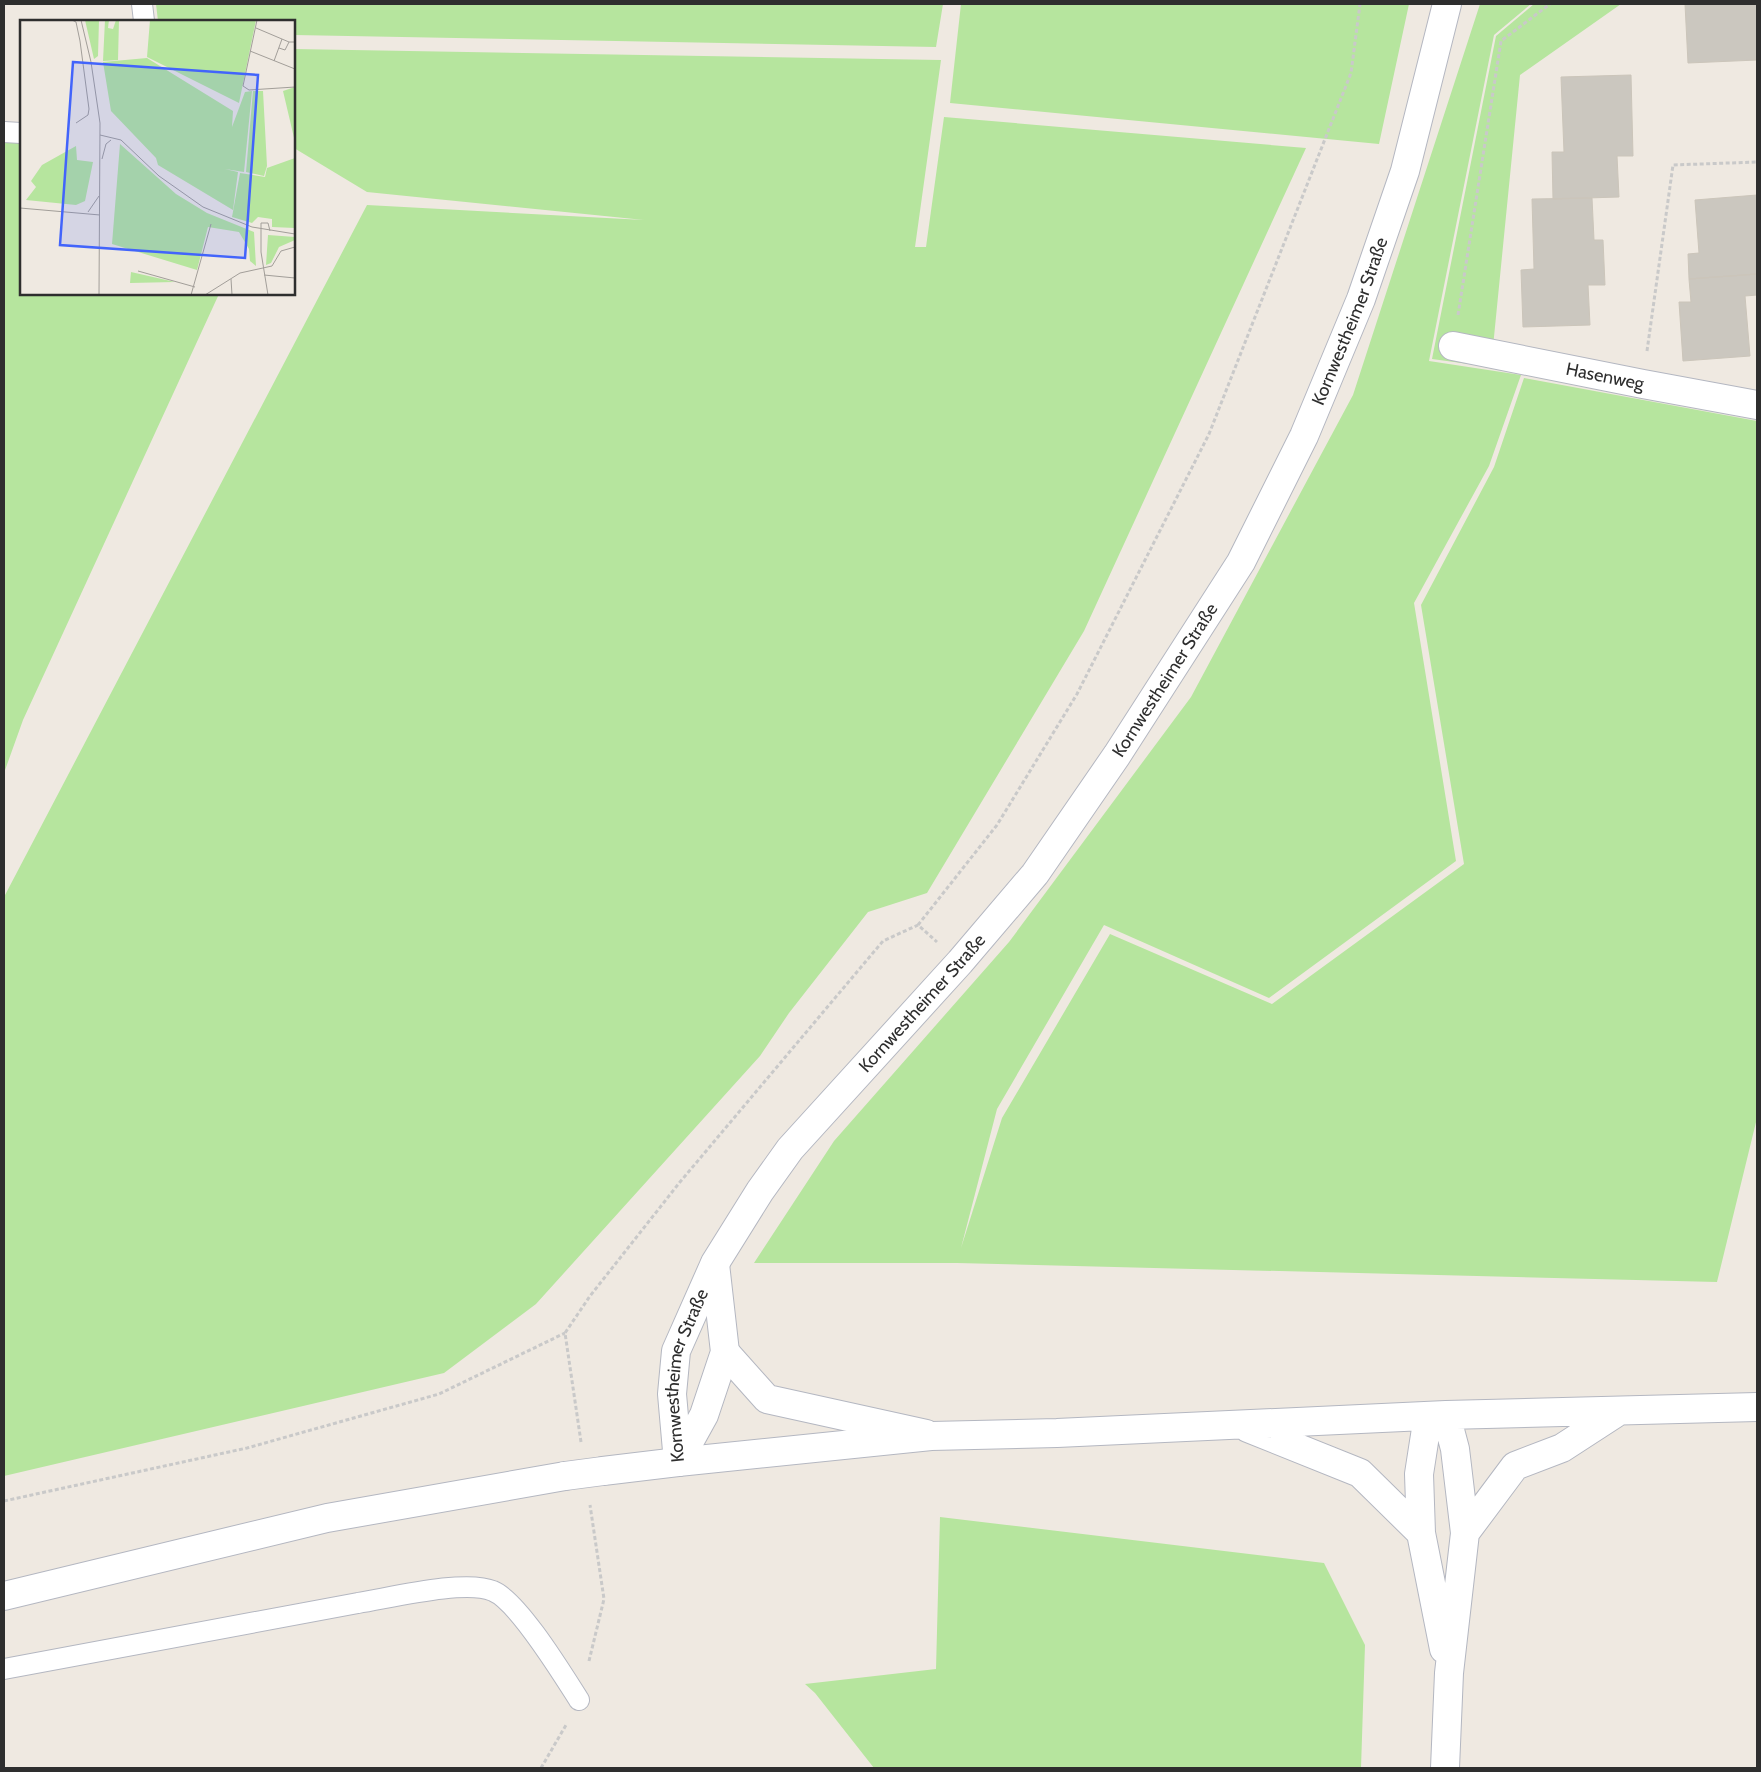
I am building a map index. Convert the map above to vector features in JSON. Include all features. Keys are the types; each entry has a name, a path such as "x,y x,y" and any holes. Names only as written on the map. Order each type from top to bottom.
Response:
{"main road":[{"name":"Kornwestheimer Straße","path":"678,1462 672,1394 676,1351 715,1263 760,1191 790,1150 960,962 1035,874 1117,755 1241,562 1304,436 1362,299 1405,171 1447,4"},
{"name":"Hasenweg","path":"1453,346 1643,384 1757,404"},
{"name":"Kornwestheimer Straße","path":"678,1462 704,1415 725,1352 715,1263"},
{"name":"Kornwestheimer Straße","path":"725,1352 767,1399 931,1436"},
{"path":"4,1596 328,1518 565,1476 678,1462 931,1436 1057,1433 1437,1415 1757,1406"},
{"path":"1465,1533 1515,1466 1562,1448 1620,1411"},
{"path":"1437,1415 1419,1474 1421,1533 1449,1673"},
{"path":"1437,1415 1455,1449 1465,1533 1449,1673 1445,1768"},
{"path":"1241,1425 1360,1473 1421,1533"}],"lane":[{"path":"142,4 144,20"},
{"path":"4,132 20,133"},
{"path":"4,1669 310,1611 441,1589 480,1586 495,1592 512,1606 552,1658 579,1700"}],"path":[{"path":"918,925 997,825 1077,694 1209,434 1351,73 1360,4"},
{"path":"1453,346 1501,41 1550,4"},
{"path":"1643,384 1673,165 1757,162"},
{"path":"4,1502 247,1448 439,1394 565,1333"}],"green space":[{"path":"156,4 943,4 936,47 295,35 295,20 158,20"},
{"path":"961,4 1409,4 1379,144 950,103"},
{"path":"1480,4 1531,4 1494,35 1429,361 1521,375 1489,466 1414,603 1456,861 1269,998 1104,925 997,1109 961,1248 1002,1118 1110,934 1272,1004 1464,864 1421,605 1494,467 1524,378 1757,421 1757,1118 1717,1282 957,1263 754,1263 834,1141 1009,942 1191,697 1353,395"},
{"path":"1534,4 1621,4 1520,75 1491,367 1432,359 1496,36"},
{"path":"295,49 941,60 915,247 926,247 944,117 1306,148 1084,631 927,893 868,912 789,1013 760,1056 536,1304 444,1373 4,1476 4,897 367,205 644,220 367,192 295,149"},
{"path":"4,133 20,135 20,295 219,295 23,720 4,773"},
{"path":"940,1517 1324,1563 1365,1645 1361,1768 874,1768 815,1693 805,1684 936,1669"}],"building":[{"path":"1685,4 1757,4 1757,60 1688,63"},
{"path":"1631,75 1633,156 1617,156 1619,197 1553,199 1552,152 1564,152 1561,77"},
{"path":"1757,195 1757,274 1689,279 1688,254 1699,253 1695,200"},
{"path":"1592,198 1594,240 1603,240 1605,285 1588,285 1590,325 1523,327 1521,270 1534,269 1532,199"},
{"path":"1757,274 1757,295 1745,296 1750,356 1683,361 1679,302 1691,302 1689,279"}]}
